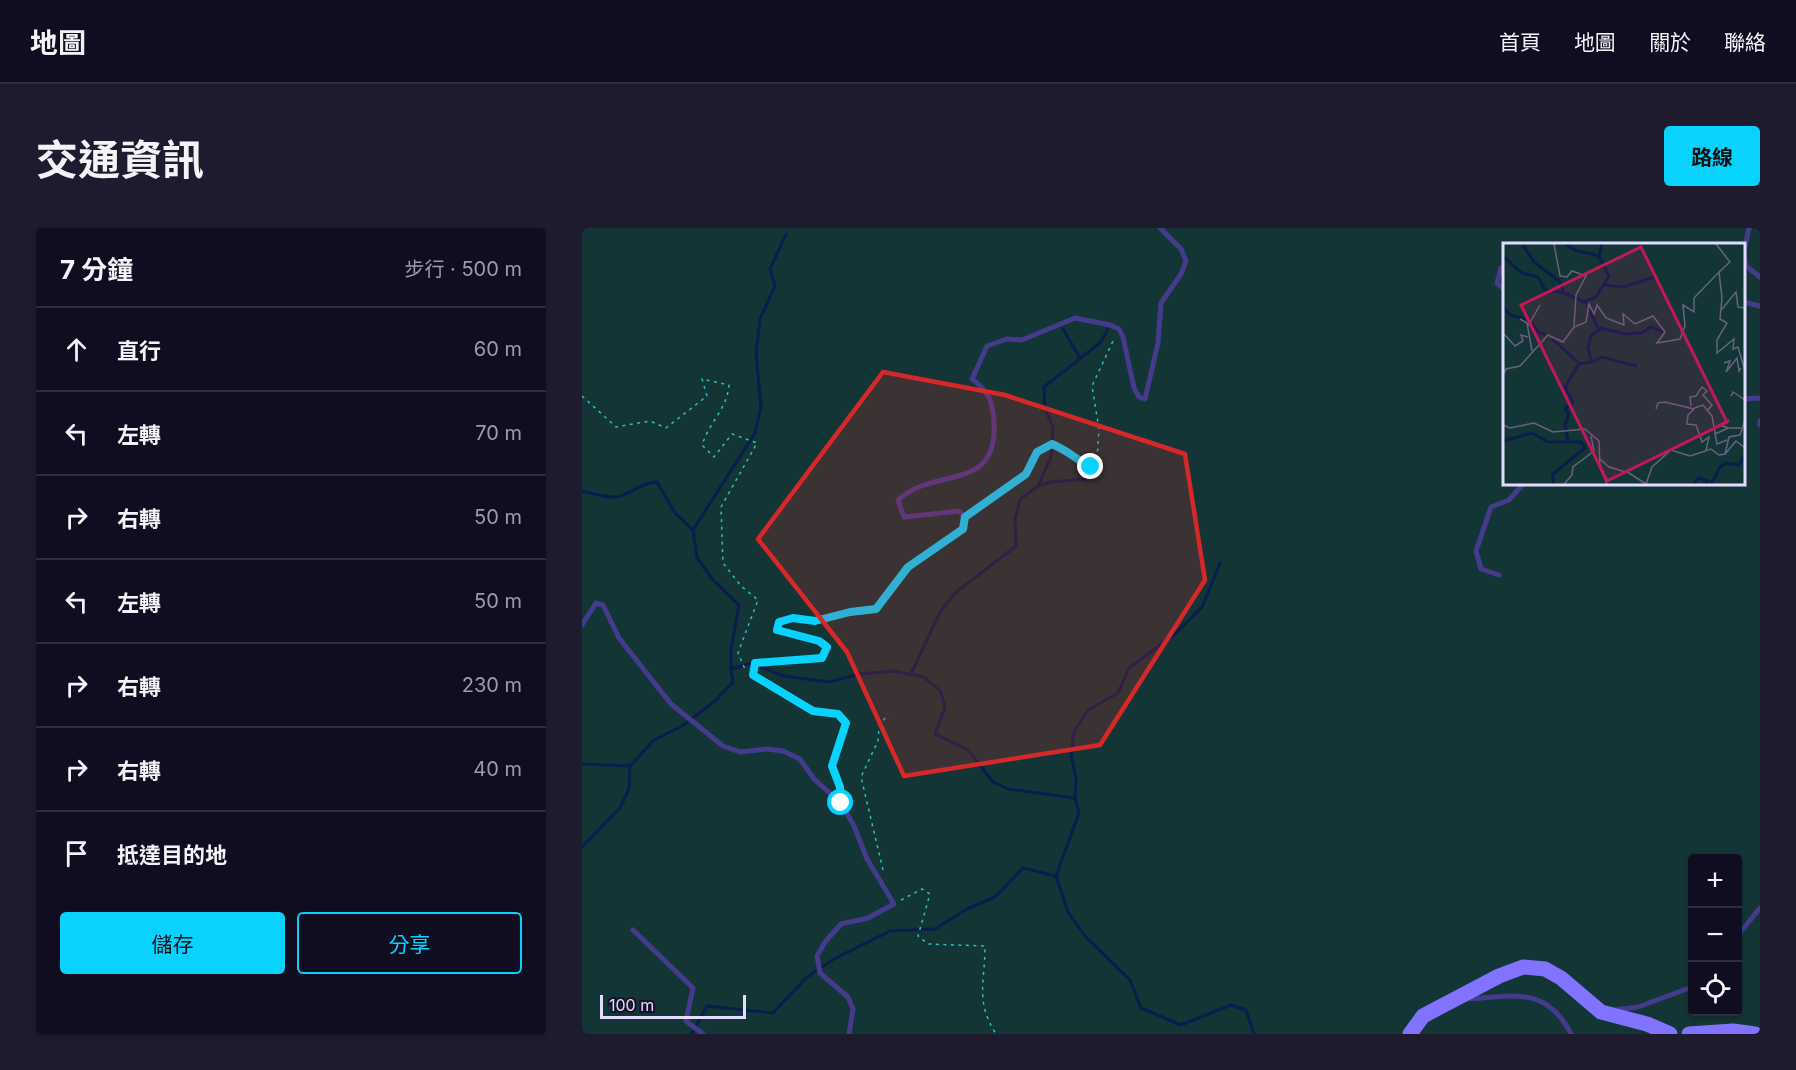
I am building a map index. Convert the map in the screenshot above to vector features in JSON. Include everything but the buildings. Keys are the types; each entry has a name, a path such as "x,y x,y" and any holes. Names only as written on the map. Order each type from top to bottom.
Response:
{"street":[{"path":"1410,1034 1423,1016 1499,976 1523,967 1545,969 1561,978 1601,1012 1648,1029 1670,1034"},
{"path":"1689,1034 1733,1031 1755,1034"}],"lane":[{"path":"841,803 840,787 832,766 846,723 838,714 813,711 753,675 755,663 822,658 827,647 819,641 777,630 779,622 793,618 815,621 850,612 876,609 908,567 963,529 965,517 959,510 904,517 898,500 909,489 974,471 985,463 993,445 993,406 986,390 972,379 987,346 1006,339 1022,340 1075,318 1110,325 1119,329 1134,388 1139,397 1145,399 1158,343 1161,303 1181,274 1186,261 1181,249 1160,228"},
{"path":"1745,244 1749,228"},
{"path":"1745,261 1746,266 1760,277"},
{"path":"1503,268 1497,283 1503,288"},
{"path":"1745,302 1760,306"},
{"path":"1745,399 1760,398"},
{"path":"1499,575 1481,569 1476,551 1491,507 1509,500 1523,484"},
{"path":"582,625 596,603 603,605 619,638 671,704 723,746 740,752 767,749 783,751 800,759 814,779 841,803 854,826 867,859 894,904 868,918 841,924 817,956 820,972 848,996 853,1009 849,1034"},
{"path":"1742,929 1760,908"},
{"path":"633,930 693,988 686,1021 703,1034"},
{"path":"1601,1012 1638,1007 1688,988"},
{"path":"1454,999 1535,997 1551,1006 1565,1021 1571,1034"}],"path":[{"path":"965,517 1026,474 1037,452 1052,444 1066,450 1076,459 1091,467 1097,460 1099,429 1092,386 1119,329"},
{"path":"582,396 616,427 650,421 666,428 707,396 702,379 729,385 728,401 707,429 702,445 714,457 732,434 757,443 721,507 723,563 741,586 758,600 738,653 745,670 753,675"},
{"path":"888,714 879,726 878,741 861,777 888,891"},
{"path":"894,904 922,889 930,894 918,936 928,944 986,946 982,1004 984,1015 996,1034"}],"highlighted area":[{"path":"883,372 1005,395 1185,454 1205,580 1100,745 904,776 847,652 758,539"}],"green space":[{"path":"582,228 1760,228 1760,1034 582,1034"}],"waterway":[{"path":"693,530 755,433 761,406 756,354 760,319 775,286 770,269 786,234"},
{"path":"1063,329 1080,358"},
{"path":"911,674 939,614 955,593 1016,546 1015,519 1020,499 1038,486 1051,457 1053,427 1045,409 1044,387 1101,342 1108,329"},
{"path":"1038,486 1051,482 1085,479"},
{"path":"582,491 616,497 646,484 657,482 675,513 693,530 697,558 713,580 739,605 731,649 731,669 752,663 783,676 829,682 859,674 893,671 924,677 941,692 945,708 935,734 968,750 993,782 1008,789 1075,798 1079,813 1056,876 1068,912 1085,936 1130,980 1141,1008 1181,1025 1231,1005 1246,1010 1254,1034"},
{"path":"1075,798 1076,779 1071,755 1074,732 1088,710 1118,693 1129,668 1174,635 1202,607 1220,563"},
{"path":"582,764 630,766 654,740 682,726 715,701 733,682 731,669"},
{"path":"582,847 620,808 629,789 630,766"},
{"path":"692,1034 707,1006 773,1013 807,977 834,959 890,931 935,929 967,909 995,897 1023,868 1055,876"}],"route":[{"path":"841,803 840,787 832,766 846,723 838,714 813,711 753,675 755,663 822,658 827,647 819,641 777,630 779,622 793,618 815,621 850,612 876,609 885,599 896,579 908,567 963,529 965,517 1026,474 1037,452 1052,444 1066,450 1076,459 1091,467"}]}
